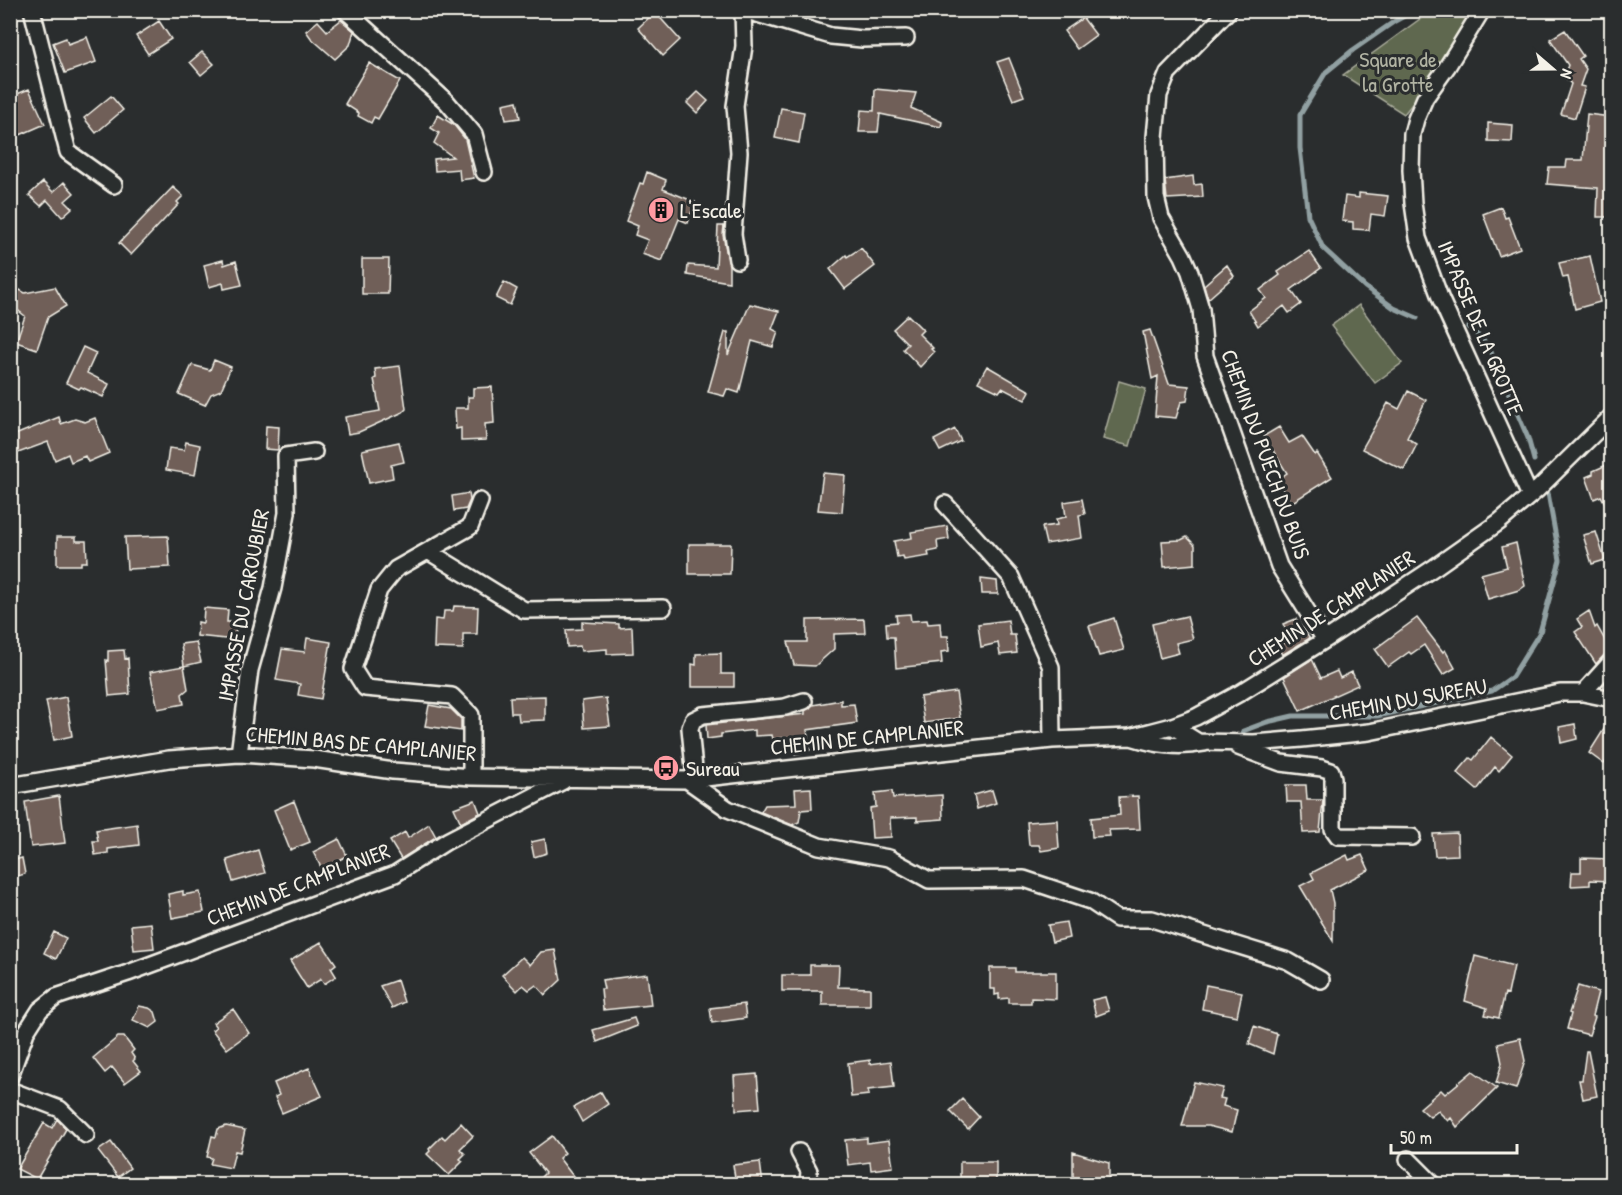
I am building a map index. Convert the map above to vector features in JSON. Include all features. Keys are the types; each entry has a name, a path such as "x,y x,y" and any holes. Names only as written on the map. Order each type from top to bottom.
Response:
{"street":[{"path":"32,10 68,152 114,185"},
{"path":"345,10 447,102 474,134 484,172"},
{"path":"736,260 733,234 739,152 735,106 744,46 744,10 831,36 862,39 906,38"},
{"name":"CHEMIN DU PUECH DU BUIS","path":"1229,10 1168,73 1159,95 1155,137 1156,197 1161,218 1184,256 1198,298 1205,356 1279,566 1325,640"},
{"name":"IMPASSE DE LA GROTTE","path":"1482,10 1425,98 1416,119 1412,134 1413,203 1418,238 1440,300 1530,496"},
{"name":"CHEMIN DE CAMPLANIER","path":"10,1076 26,1032 40,1010 56,997 128,973 395,874 447,841 566,779 691,779 1052,740 1130,737 1196,717 1240,693 1325,640 1499,522 1530,496 1611,416"},
{"name":"IMPASSE DU CAROUBIER","path":"239,754 250,670 273,588 287,513 286,456 314,452"},
{"path":"471,777 471,715 452,696 365,688 353,669 379,590 396,569 470,527 480,501"},
{"path":"945,504 1011,577 1016,587 1051,667 1052,740"},
{"path":"428,551 525,610 663,608"},
{"path":"1584,693 1611,661"},
{"name":"CHEMIN DU SUREAU","path":"1172,726 1198,742 1254,743 1370,732 1560,693 1584,693 1611,699"},
{"path":"804,701 786,707 703,715 693,720 690,728 691,779 728,808 819,846 890,858 929,880 1024,879 1090,901 1117,919 1152,919 1288,960 1321,980"},
{"path":"1196,717 1211,742"},
{"name":"CHEMIN DU SUREAU","path":"1130,737 1150,743 1184,747 1211,742"},
{"path":"1227,742 1281,763 1331,771 1333,778 1332,829 1338,836 1412,837"},
{"name":"CHEMIN BAS DE CAMPLANIER","path":"10,786 169,759 239,754 314,759 393,771 471,777 566,779"},
{"path":"10,1090 60,1109 86,1136"},
{"path":"799,1152 809,1171 808,1185"},
{"path":"1408,1159 1433,1185"}],"green space":[{"name":"Square de la Grotte","path":"1431,11 1477,11 1443,65 1404,114 1343,75"},
{"path":"1359,305 1402,363 1375,383 1331,326"},
{"path":"1119,381 1146,389 1130,446 1103,439"}],"building":[{"path":"655,12 680,40 663,56 638,28"},
{"path":"1083,18 1096,35 1077,49 1064,31"},
{"path":"341,20 354,31 350,45 335,59 306,31 318,21 327,31"},
{"path":"159,21 171,39 148,54 136,36"},
{"path":"1565,30 1583,56 1579,59 1586,69 1580,86 1585,87 1575,118 1561,114 1571,84 1564,76 1568,65 1550,39"},
{"path":"87,37 96,62 65,73 53,43 66,38 68,44"},
{"path":"202,52 214,64 201,75 190,62"},
{"path":"1009,58 1024,96 1013,100 997,62"},
{"path":"369,63 400,81 378,119 374,117 371,123 358,116 359,113 345,104"},
{"path":"29,89 45,124 20,135 10,116 10,97"},
{"path":"875,89 916,93 911,108 942,122 941,127 880,114 878,132 859,132 861,110 874,111"},
{"path":"698,92 708,101 697,113 687,103"},
{"path":"111,96 123,110 96,133 84,118"},
{"path":"517,101 520,118 506,120 503,104"},
{"path":"781,108 804,112 799,143 775,138"},
{"path":"1587,114 1611,117 1609,150 1611,150 1611,217 1597,217 1598,188 1547,184 1549,167 1566,167 1567,160 1583,160"},
{"path":"438,115 454,125 465,139 474,178 460,180 459,169 435,171 434,159 453,157 434,143 439,133 431,128"},
{"path":"1488,123 1513,125 1512,142 1488,141"},
{"name":"L'Escale","path":"647,172 666,180 663,189 695,202 688,223 679,219 662,261 642,254 648,240 635,235 638,226 626,221 640,183 643,184"},
{"path":"1193,176 1194,185 1202,184 1203,197 1167,199 1165,180"},
{"path":"43,182 53,192 64,182 74,193 65,201 72,208 62,217 47,200 41,206 29,195"},
{"path":"173,187 183,196 177,202 179,204 131,255 119,243"},
{"path":"1359,193 1388,196 1385,216 1371,214 1369,230 1353,229 1353,222 1342,221 1345,196 1359,198"},
{"path":"1501,207 1505,218 1508,217 1520,248 1499,256 1483,214"},
{"path":"718,226 724,226 729,282 687,275 688,265 716,267"},
{"path":"861,248 875,266 845,289 830,269 846,255 847,257"},
{"path":"1309,251 1321,268 1291,290 1301,304 1289,313 1284,306 1258,326 1249,311 1266,298 1260,290 1280,275 1278,272"},
{"path":"1590,256 1600,302 1575,309 1568,277 1563,278 1559,263"},
{"path":"362,259 389,259 388,294 362,294"},
{"path":"223,260 224,265 236,261 242,285 224,289 223,283 209,287 204,265"},
{"path":"1227,265 1234,276 1208,299 1204,285"},
{"path":"504,282 517,289 510,305 496,298"},
{"path":"55,287 66,306 48,317 37,349 16,342 25,316 15,308 17,304 10,299 18,289 25,293"},
{"path":"750,304 779,311 772,329 778,332 773,347 752,341 739,393 727,389 724,396 708,392 725,332 728,332 728,355"},
{"path":"908,315 923,330 919,334 934,352 920,367 903,349 908,344 893,329"},
{"path":"1150,330 1169,384 1189,386 1187,401 1181,402 1176,418 1155,416 1158,376 1152,379 1143,332"},
{"path":"83,347 96,353 87,373 109,384 103,397 66,383"},
{"path":"214,360 231,367 221,390 211,394 205,405 179,394 192,365 210,370"},
{"path":"400,366 406,409 359,432 348,434 345,417 380,411 374,379 376,378 375,369"},
{"path":"987,366 1030,391 1025,400 1002,388 999,392 978,382"},
{"path":"492,387 494,423 485,424 486,440 461,441 461,428 456,429 455,408 468,408 468,397 473,397 473,388"},
{"path":"1408,391 1426,400 1407,438 1417,444 1404,470 1362,449 1388,403 1399,409"},
{"path":"59,417 61,424 75,419 85,422 95,418 109,453 88,462 85,456 71,462 68,454 55,460 48,442 10,456 10,437"},
{"path":"266,426 279,427 278,450 265,449"},
{"path":"1279,427 1289,443 1302,436 1315,455 1317,453 1332,477 1291,503 1277,480 1287,473 1264,436"},
{"path":"955,429 961,441 940,451 934,440"},
{"path":"186,442 200,445 195,475 166,470 169,448 184,450"},
{"path":"399,442 404,462 391,465 393,478 369,483 362,450"},
{"path":"1611,463 1611,514 1601,496 1594,499 1586,477 1593,474 1593,471"},
{"path":"823,473 845,475 842,512 818,510"},
{"path":"469,493 470,500 466,509 454,511 452,496"},
{"path":"1082,499 1085,514 1079,515 1082,538 1046,544 1042,527 1057,525 1056,519 1066,517 1064,502"},
{"path":"947,526 949,539 937,541 938,550 928,552 929,556 904,560 903,556 897,557 894,541 912,538 911,532"},
{"path":"1596,532 1605,560 1592,564 1583,535"},
{"path":"168,536 170,567 127,569 125,537"},
{"path":"57,537 76,537 76,541 86,541 87,562 81,562 81,565 57,565"},
{"path":"1187,537 1195,545 1195,564 1164,567 1162,541 1181,540"},
{"path":"1516,543 1525,586 1488,599 1481,574 1507,567 1502,547"},
{"path":"689,544 731,544 730,574 689,574"},
{"path":"981,579 997,581 998,594 982,594"},
{"path":"454,606 478,607 477,634 463,634 463,649 434,648 435,619 443,620 444,611 453,611"},
{"path":"204,608 228,610 227,622 236,622 235,640 197,636 198,622 203,623"},
{"path":"1589,611 1595,628 1597,626 1611,651 1596,664 1575,632 1582,627 1577,619"},
{"path":"910,614 911,621 927,620 928,624 940,623 941,636 948,636 949,651 941,652 942,663 896,668 894,637 887,637 886,623 897,622 896,615"},
{"path":"1187,616 1193,639 1176,643 1179,653 1160,658 1152,624"},
{"path":"1114,618 1124,650 1099,656 1089,626"},
{"path":"1417,618 1443,652 1445,650 1455,668 1443,675 1424,645 1411,654 1409,652 1388,667 1375,649"},
{"path":"864,619 865,633 834,634 834,649 815,666 794,665 788,642 807,642 807,620"},
{"path":"1296,619 1310,638 1282,655 1278,646 1291,640 1283,624"},
{"path":"1008,620 1010,635 1015,635 1017,653 1000,655 998,643 981,647 978,624"},
{"path":"582,622 619,624 619,628 632,627 633,653 607,654 607,649 581,651 580,646 567,647 566,630 582,629"},
{"path":"307,638 331,642 321,699 298,695 300,684 276,680 282,649 305,652"},
{"path":"196,642 201,662 184,666 181,644"},
{"path":"124,650 125,659 128,658 130,694 109,696 106,660 108,661 108,651"},
{"path":"721,653 721,674 734,674 734,687 692,687 692,664 696,665 696,654"},
{"path":"1312,659 1321,678 1337,671 1340,678 1352,672 1358,685 1300,711 1284,677"},
{"path":"184,666 188,689 182,694 184,704 158,709 150,672"},
{"path":"956,692 960,718 924,723 920,697"},
{"path":"545,696 545,720 519,721 518,713 511,713 510,697"},
{"path":"66,697 72,736 54,740 46,701"},
{"path":"606,698 610,726 584,728 582,701"},
{"path":"841,700 841,705 854,704 857,723 807,730 810,750 795,754 794,737 773,739 772,735 755,736 755,730 721,734 721,737 707,739 706,725 805,714 805,711 813,705"},
{"path":"429,705 451,709 461,719 461,731 425,726"},
{"path":"1611,718 1611,754 1604,764 1589,753"},
{"path":"1575,724 1577,739 1561,743 1559,727"},
{"path":"1491,737 1512,755 1499,771 1495,767 1477,790 1457,773 1470,758 1473,760"},
{"path":"1286,785 1306,785 1307,800 1323,800 1320,832 1303,833 1301,802 1287,802"},
{"path":"811,788 812,809 801,810 799,822 792,825 761,812 765,805 796,804 795,789"},
{"path":"992,790 996,803 977,809 974,795"},
{"path":"892,791 893,798 942,795 943,819 917,821 917,817 890,818 891,837 872,838 870,808 876,807 875,793"},
{"path":"59,796 65,843 31,847 25,802"},
{"path":"1138,796 1140,829 1109,830 1110,836 1092,837 1091,818 1120,815 1119,797"},
{"path":"475,800 480,813 461,823 454,808"},
{"path":"294,801 310,842 290,850 274,810"},
{"path":"1057,820 1059,848 1041,851 1039,845 1029,845 1027,822"},
{"path":"137,824 139,845 108,849 108,853 95,855 93,841 98,841 96,830"},
{"path":"429,824 436,837 401,859 390,841 405,832 408,838"},
{"path":"1457,833 1458,855 1435,856 1433,834"},
{"path":"339,839 347,856 322,869 313,852"},
{"path":"545,839 547,853 534,857 531,842"},
{"path":"258,850 265,873 233,882 227,860"},
{"path":"1347,855 1349,860 1362,855 1369,870 1330,890 1333,903 1333,941 1300,886 1314,879 1311,873"},
{"path":"22,858 25,874 10,878 10,861"},
{"path":"1581,858 1610,859 1609,881 1590,880 1590,885 1571,886 1572,872 1581,872"},
{"path":"183,891 183,895 200,892 204,912 172,918 168,894"},
{"path":"1066,922 1069,938 1052,942 1048,925"},
{"path":"151,923 154,948 134,950 131,925"},
{"path":"54,932 66,938 56,959 44,953"},
{"path":"321,942 336,964 331,968 336,976 324,984 321,979 307,988 290,961"},
{"path":"555,950 561,980 545,995 536,985 529,990 523,985 517,991 502,975 522,957 530,965 541,952"},
{"path":"1475,956 1514,966 1508,994 1505,993 1499,1018 1485,1015 1487,1008 1465,1001"},
{"path":"810,965 839,965 838,987 870,988 870,1005 822,1005 822,991 782,991 782,975 810,975"},
{"path":"990,968 1015,968 1015,972 1056,972 1056,999 1031,998 1031,1003 1009,1003 1009,998 999,999 999,994 995,995 995,989 990,989"},
{"path":"647,974 651,1005 603,1010 602,980"},
{"path":"397,980 404,1002 392,1008 380,986"},
{"path":"1206,985 1242,992 1237,1016 1202,1009"},
{"path":"1578,986 1598,992 1592,1016 1595,1017 1589,1035 1567,1029 1571,1014 1569,1013"},
{"path":"1105,997 1109,1011 1096,1016 1092,1000"},
{"path":"744,1004 746,1018 712,1023 710,1008"},
{"path":"139,1006 155,1012 158,1022 150,1028 133,1020"},
{"path":"233,1009 249,1033 227,1049 212,1030 216,1027 213,1023"},
{"path":"634,1018 637,1026 597,1042 593,1030"},
{"path":"1254,1026 1277,1034 1273,1054 1249,1044"},
{"path":"118,1037 124,1037 134,1050 131,1053 135,1059 133,1061 141,1071 125,1083 112,1067 105,1073 93,1058"},
{"path":"1520,1038 1525,1061 1516,1089 1496,1083 1502,1063 1498,1043"},
{"path":"1586,1051 1588,1051 1597,1096 1583,1099 1579,1080 1582,1080"},
{"path":"870,1060 870,1064 891,1061 894,1087 868,1090 869,1095 851,1097 848,1063"},
{"path":"309,1068 322,1096 282,1113 275,1097 279,1095 274,1083"},
{"path":"1473,1071 1497,1088 1457,1127 1451,1118 1448,1121 1438,1111 1430,1117 1420,1108 1441,1090 1445,1094"},
{"path":"757,1074 760,1108 736,1110 734,1076"},
{"path":"1194,1082 1223,1088 1220,1098 1225,1099 1223,1106 1237,1110 1232,1132 1208,1126 1182,1126"},
{"path":"601,1092 608,1104 582,1122 574,1107"},
{"path":"962,1099 979,1117 968,1129 950,1111"},
{"path":"57,1119 66,1129 37,1179 17,1169 44,1123 52,1128"},
{"path":"461,1123 473,1136 460,1149 465,1154 460,1159 463,1161 449,1175 427,1154 442,1136 445,1139"},
{"path":"226,1126 245,1130 240,1152 235,1151 231,1168 210,1164 212,1158 207,1157 212,1136 216,1137 218,1129"},
{"path":"552,1136 565,1153 559,1158 580,1185 547,1185 541,1177 545,1173 529,1153"},
{"path":"867,1138 867,1143 889,1140 893,1167 871,1170 870,1162 848,1165 845,1140"},
{"path":"111,1142 130,1168 118,1177 98,1151"},
{"path":"1073,1152 1109,1163 1109,1185 1073,1185"},
{"path":"760,1162 763,1185 736,1184 733,1165"},
{"path":"960,1162 996,1162 996,1185 974,1185 974,1177 960,1177"}],"waterway":[{"path":"1415,10 1353,50 1326,72 1300,115 1300,148 1308,216 1323,248 1365,287 1394,308 1417,318"},
{"path":"1469,327 1488,345 1528,438 1534,460"},
{"path":"1243,731 1293,716 1377,716 1492,691 1512,677 1540,632 1560,560 1548,493"}],"place":[{"name":"L'Escale","path":"661,210"},
{"name":"Sureau","path":"666,768"}]}
